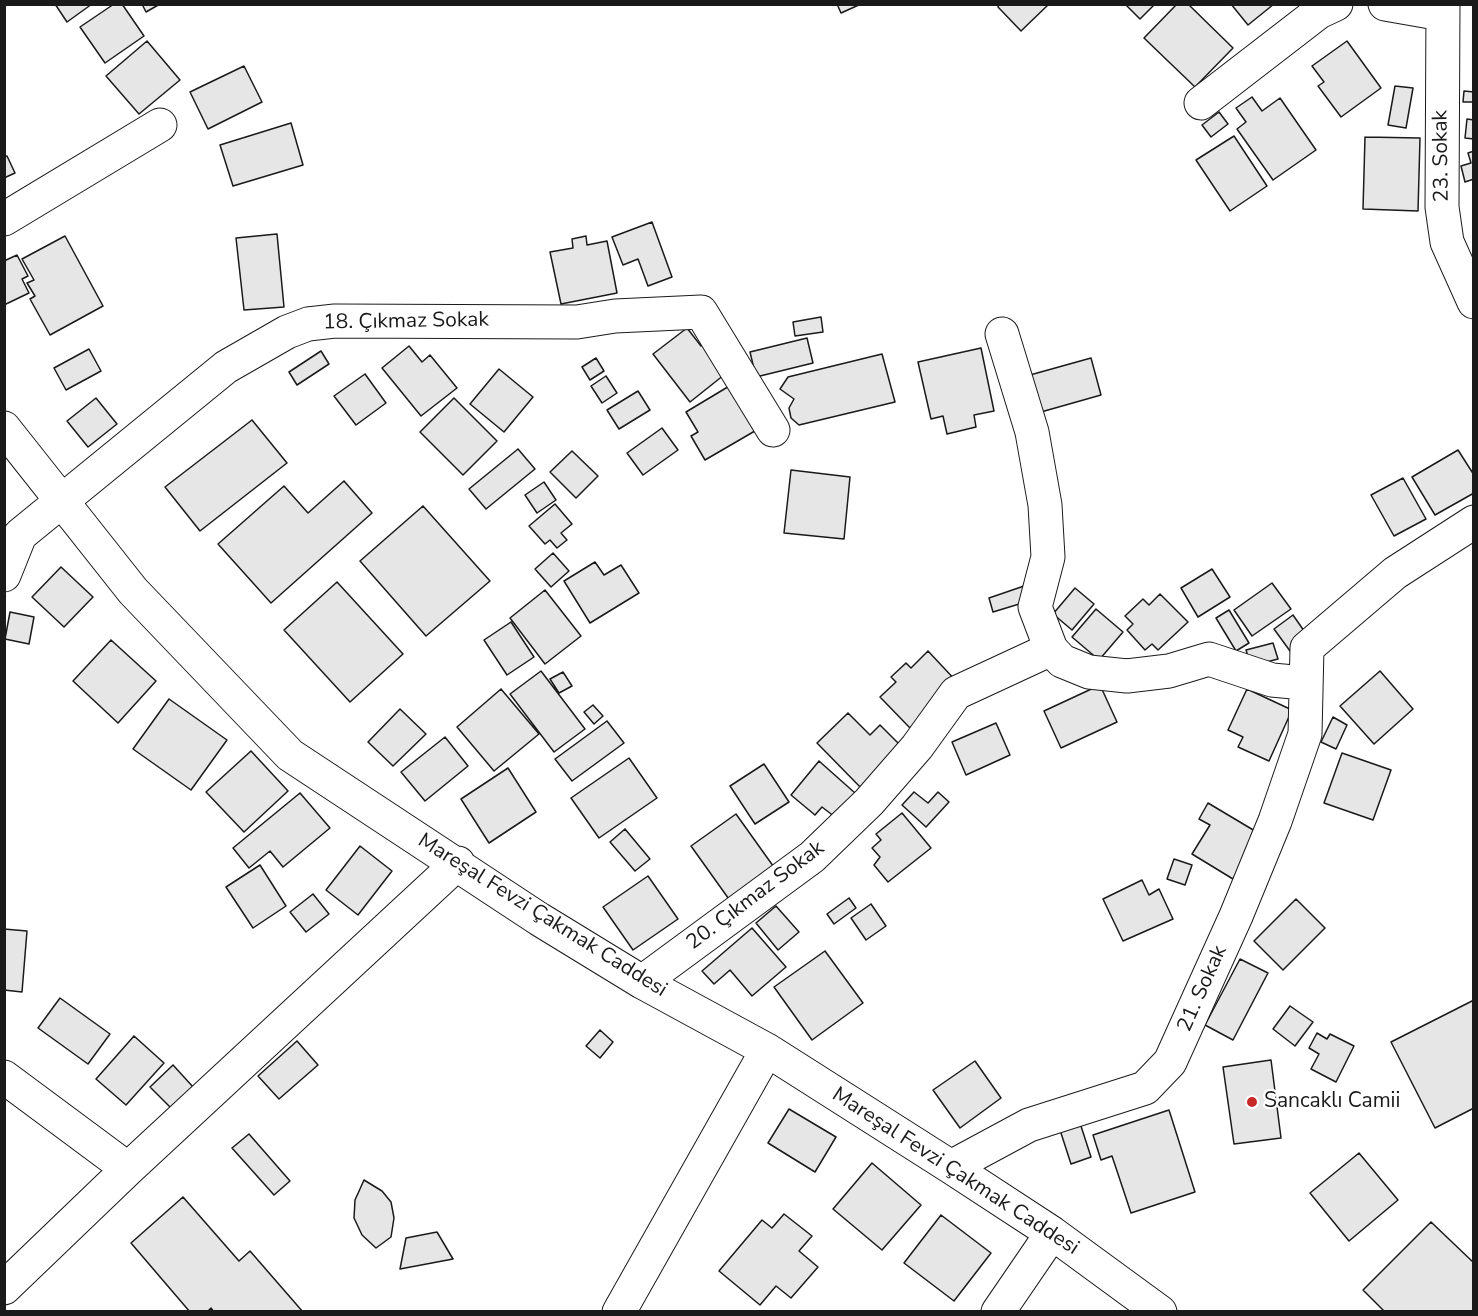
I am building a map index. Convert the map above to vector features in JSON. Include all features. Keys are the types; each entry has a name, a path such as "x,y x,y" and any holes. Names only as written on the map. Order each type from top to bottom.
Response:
{"street":[{"path":"1202,103 1319,12 1336,4"},
{"path":"1385,4 1443,9"},
{"name":"23. Sokak","path":"1443,9 1442,207 1447,242 1473,302"},
{"path":"4,219 160,125"},
{"name":"18. Çıkmaz Sokak","path":"4,575 20,535 226,367 287,332 308,324 347,320 576,322 615,316 701,312 773,430"},
{"path":"1002,334 1032,432 1045,505 1048,557 1035,606 1051,649 1062,661 1089,672 1127,676 1169,671 1209,659 1272,680 1304,682"},
{"name":"Mareşal Fevzi Çakmak Caddesi","path":"4,428 133,591 290,755 458,863 539,919 642,982 767,1050 951,1167 1052,1233 1160,1311"},
{"name":"21. Sokak","path":"951,1167 1029,1125 1145,1088 1170,1062 1236,916 1275,821 1305,734 1307,697 1304,682 1307,648 1395,573 1473,522"},
{"name":"20. Çıkmaz Sokak","path":"642,982 812,857 869,802 917,747 956,693 1051,649"},
{"path":"4,1288 128,1169 458,863"},
{"path":"619,1311 767,1050"},
{"path":"4,1077 128,1169"},
{"path":"998,1311 1052,1233"}],"building":[{"path":"55,4 92,4 67,22"},
{"path":"114,4 122,4 144,36 105,63 80,27"},
{"path":"142,4 160,4 146,12"},
{"path":"837,4 861,4 841,13"},
{"path":"999,4 1049,4 1021,31 998,7"},
{"path":"1125,4 1155,4 1140,19"},
{"path":"1177,4 1188,4 1233,48 1195,87 1144,38"},
{"path":"1231,4 1274,4 1248,25"},
{"path":"147,41 180,80 139,114 106,76"},
{"path":"1347,41 1381,88 1341,117 1318,86 1324,82 1312,66"},
{"path":"244,66 262,102 208,129 190,92"},
{"path":"1395,86 1413,88 1406,128 1388,125"},
{"path":"1464,91 1474,92 1474,102 1463,102"},
{"path":"1252,97 1262,111 1280,98 1316,150 1273,180 1237,129 1246,122 1236,108"},
{"path":"1219,112 1228,124 1211,137 1202,125"},
{"path":"1467,119 1474,120 1474,139 1465,138"},
{"path":"291,123 303,165 233,186 220,145"},
{"path":"1234,136 1267,186 1230,211 1196,160"},
{"path":"1365,137 1420,138 1418,211 1363,209"},
{"path":"1474,151 1474,179 1465,182 1461,166 1471,163 1468,153"},
{"path":"7,156 15,173 4,178 4,157"},
{"path":"652,222 672,277 648,286 638,259 623,265 612,237"},
{"path":"277,234 284,307 244,310 236,238"},
{"path":"65,236 103,306 50,335 30,299 35,296 27,283 34,280 22,259"},
{"path":"586,236 587,245 607,241 617,293 561,304 550,252 573,248 572,239"},
{"path":"17,255 28,276 22,279 29,293 4,305 4,261"},
{"path":"821,317 823,332 795,336 793,322"},
{"path":"687,328 701,346 706,342 729,371 690,402 653,354"},
{"path":"807,338 813,363 756,377 750,352"},
{"path":"409,346 422,362 430,355 457,388 421,416 382,368"},
{"path":"981,348 994,411 974,415 976,427 947,434 943,416 931,419 918,362"},
{"path":"89,349 101,371 66,390 54,368"},
{"path":"321,351 329,364 297,385 289,372"},
{"path":"882,354 895,402 799,425 791,418 789,408 794,399 780,389 788,377"},
{"path":"596,358 604,371 590,380 582,367"},
{"path":"1091,358 1101,395 1041,412 1030,375"},
{"path":"499,369 533,397 504,432 470,404"},
{"path":"365,374 386,403 356,425 334,396"},
{"path":"606,376 617,393 602,403 591,386"},
{"path":"731,385 760,428 705,460 691,436 698,432 686,412"},
{"path":"638,391 650,410 619,429 607,410"},
{"path":"96,398 117,424 88,447 67,421"},
{"path":"454,398 497,441 463,475 420,432"},
{"path":"252,420 287,463 200,531 165,487"},
{"path":"662,428 678,450 643,475 627,453"},
{"path":"518,449 535,469 486,509 469,489"},
{"path":"1458,450 1474,475 1474,493 1435,515 1412,477"},
{"path":"572,451 598,476 576,498 550,472"},
{"path":"791,470 850,477 844,539 784,533"},
{"path":"1403,478 1426,519 1394,536 1371,495"},
{"path":"344,481 372,513 271,603 218,544 284,486 308,513"},
{"path":"544,482 556,500 537,513 525,495"},
{"path":"555,504 572,524 561,533 567,540 557,548 550,540 545,544 529,526"},
{"path":"423,506 490,581 426,636 360,561"},
{"path":"553,553 569,571 551,587 535,569"},
{"path":"595,562 604,575 621,565 639,593 590,623 564,581"},
{"path":"61,567 93,597 64,627 32,597"},
{"path":"1212,569 1230,597 1198,617 1181,588"},
{"path":"337,582 403,654 350,702 284,630"},
{"path":"1272,583 1291,609 1252,636 1234,610"},
{"path":"1024,586 1029,601 993,612 989,598"},
{"path":"1075,588 1094,604 1072,630 1053,614"},
{"path":"545,590 581,636 545,664 510,618"},
{"path":"1160,594 1188,622 1158,650 1152,644 1145,650 1127,630 1133,624 1125,616 1143,599 1149,605"},
{"path":"1096,609 1123,632 1099,660 1072,637"},
{"path":"1229,610 1249,643 1236,651 1216,618"},
{"path":"10,612 34,617 29,644 5,639"},
{"path":"1293,615 1309,638 1290,651 1274,629"},
{"path":"511,622 534,657 507,675 484,640"},
{"path":"111,640 156,681 118,723 73,681"},
{"path":"1273,643 1278,659 1251,666 1246,650"},
{"path":"928,651 958,683 910,728 880,697 896,682 891,677 906,663 911,668"},
{"path":"541,671 585,729 554,752 510,694"},
{"path":"1380,671 1413,709 1374,744 1340,706"},
{"path":"563,672 572,686 559,693 550,679"},
{"path":"1100,685 1117,722 1061,748 1044,711"},
{"path":"501,689 539,734 494,771 457,727"},
{"path":"1247,689 1292,710 1269,761 1238,747 1243,737 1228,730"},
{"path":"169,699 227,740 191,790 133,749"},
{"path":"593,705 603,716 594,724 584,712"},
{"path":"400,709 426,734 393,766 368,742"},
{"path":"848,713 870,735 880,725 900,745 865,792 817,743"},
{"path":"1333,717 1347,725 1336,749 1321,742"},
{"path":"607,721 624,743 572,781 555,759"},
{"path":"996,723 1010,755 966,775 952,742"},
{"path":"445,737 468,766 425,801 401,772"},
{"path":"251,751 288,791 244,832 206,792"},
{"path":"1342,753 1391,770 1373,820 1324,803"},
{"path":"629,758 657,798 599,838 571,798"},
{"path":"819,761 855,793 835,817 822,807 815,815 791,795"},
{"path":"764,764 789,802 755,824 730,786"},
{"path":"508,768 536,812 489,843 461,799"},
{"path":"914,792 928,803 938,792 949,802 926,827 902,805"},
{"path":"300,793 330,828 283,867 270,851 249,868 233,848"},
{"path":"1208,803 1260,834 1233,879 1192,854 1210,825 1199,819"},
{"path":"902,813 931,848 888,882 874,865 880,857 872,848 881,840 876,834"},
{"path":"736,814 776,870 731,902 691,846"},
{"path":"625,829 650,859 635,871 610,842"},
{"path":"360,846 392,871 358,915 326,890"},
{"path":"1174,859 1192,865 1185,885 1167,879"},
{"path":"260,865 286,906 253,928 226,887"},
{"path":"648,876 678,919 633,950 603,907"},
{"path":"1142,880 1149,895 1159,889 1173,919 1123,941 1103,899"},
{"path":"313,894 329,914 306,932 290,912"},
{"path":"849,898 856,908 834,924 827,914"},
{"path":"1296,899 1325,928 1283,970 1254,941"},
{"path":"871,904 886,926 866,940 851,918"},
{"path":"776,906 799,932 778,950 756,923"},
{"path":"752,928 786,967 752,996 730,970 714,984 702,971"},
{"path":"4,929 27,931 22,992 4,990"},
{"path":"825,951 863,1003 812,1040 774,987"},
{"path":"1240,959 1268,973 1233,1040 1205,1025"},
{"path":"60,998 110,1034 88,1064 38,1028"},
{"path":"1474,1000 1474,1108 1435,1128 1391,1042"},
{"path":"1290,1006 1313,1022 1295,1046 1273,1029"},
{"path":"600,1030 613,1042 600,1058 586,1046"},
{"path":"1317,1033 1327,1039 1330,1034 1354,1046 1336,1082 1311,1069 1319,1054 1309,1048"},
{"path":"134,1036 164,1063 126,1105 96,1079"},
{"path":"297,1041 318,1065 279,1099 258,1076"},
{"name":"Sancaklı Camii","path":"1271,1060 1281,1138 1234,1144 1223,1067"},
{"path":"975,1061 1001,1098 960,1128 933,1090"},
{"path":"173,1065 194,1088 172,1109 150,1087"},
{"path":"789,1109 836,1137 815,1172 768,1143"},
{"path":"1169,1110 1195,1192 1131,1213 1112,1156 1101,1160 1093,1135"},
{"path":"1080,1123 1091,1157 1071,1164 1060,1130"},
{"path":"249,1134 290,1181 274,1195 232,1148"},
{"path":"1359,1153 1398,1200 1349,1241 1310,1193"},
{"path":"872,1163 921,1205 882,1250 833,1209"},
{"path":"364,1180 382,1191 391,1202 394,1218 391,1237 376,1248 362,1235 354,1218 355,1200"},
{"path":"183,1197 239,1261 250,1251 303,1312 214,1312 211,1308 207,1312 190,1312 131,1243"},
{"path":"784,1214 812,1236 799,1251 818,1267 791,1298 776,1286 760,1305 719,1271 762,1220 772,1228"},
{"path":"941,1215 991,1253 954,1301 904,1263"},
{"path":"1431,1222 1474,1263 1474,1312 1385,1312 1363,1290"},
{"path":"437,1232 453,1259 400,1269 406,1238"}],"place":[{"name":"Sancaklı Camii","path":"1252,1102"}]}
